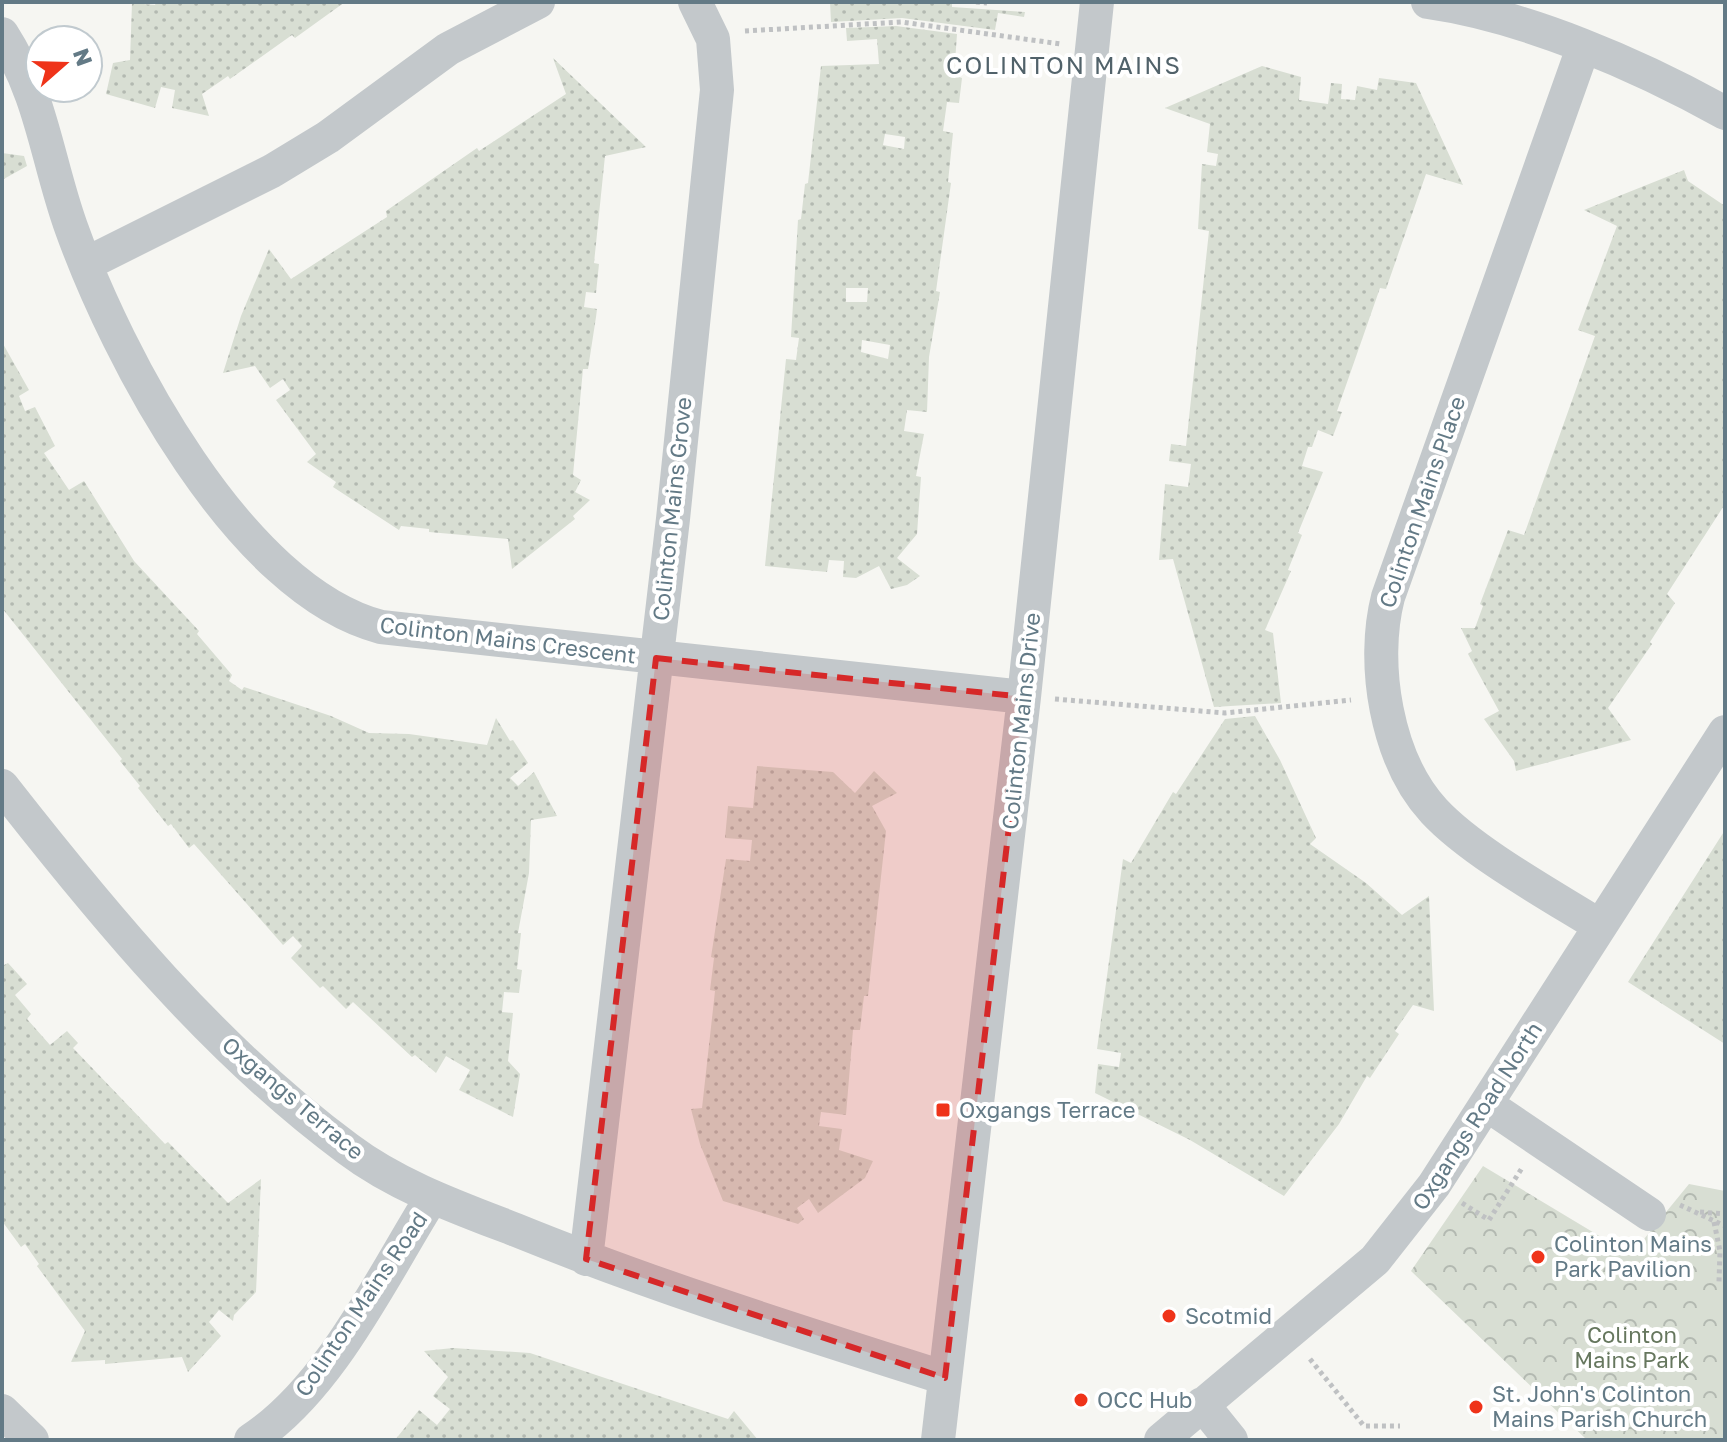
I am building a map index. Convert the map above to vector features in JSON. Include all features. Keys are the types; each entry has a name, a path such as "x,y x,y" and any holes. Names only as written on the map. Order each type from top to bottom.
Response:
{"street":[{"path":"86,264 272,171 328,137 448,49 538,2"},
{"name":"Colinton Mains Grove","path":"586,1259 656,658 717,90 713,39 695,2"},
{"name":"Colinton Mains Drive","path":"938,1440 1024,697 1097,2"},
{"path":"1428,2 1506,20 1583,48 1687,92 1725,113"},
{"name":"Colinton Mains Crescent","path":"2,34 31,85 71,225 120,344 174,433 257,545 316,600 358,621 381,627 1024,697"},
{"name":"Colinton Mains Place","path":"1583,48 1388,597 1381,655 1384,697 1399,749 1418,788 1434,811 1499,862 1600,926"},
{"name":"Oxgangs Road North","path":"1161,1440 1375,1260 1434,1185 1725,732"},
{"name":"Oxgangs Terrace","path":"2,786 88,893 211,1028 349,1150 432,1197 586,1259 945,1378"},
{"path":"1486,1104 1649,1214"},
{"name":"Colinton Mains Road","path":"251,1440 290,1409 328,1360 432,1197"},
{"path":"1202,1404 1231,1440"},
{"path":"2,1411 32,1440"}],"path":[{"path":"976,2 987,3"},
{"path":"713,39 749,30 901,22 1093,49"},
{"path":"1024,697 1225,713 1384,697"},
{"path":"1434,1185 1489,1220 1540,1140"},
{"path":"1695,1212 1725,1214"},
{"path":"1713,1221 1720,1251 1719,1282"},
{"path":"1289,1333 1364,1426 1400,1426"}],"highlighted area":[{"path":"656,658 1024,697 945,1378 586,1259"}],"green space":[{"path":"156,2 345,2 295,38 292,35 230,79 228,76 202,94 209,116 172,108 175,90 161,87 155,108 106,94 113,63 130,60 132,3 155,5"},
{"path":"830,2 952,2 952,7 1025,12 1024,17 998,13 995,30 902,18 831,22"},
{"path":"896,26 957,34 955,62 949,62 948,73 962,78 959,103 947,102 943,131 953,133 948,182 951,183 936,291 940,292 929,357 927,412 907,410 904,431 924,434 916,476 921,477 917,534 897,558 920,576 907,585 891,589 879,566 856,578 843,577 844,561 829,560 827,572 765,566 786,359 796,360 799,338 791,337 798,220 801,219 805,184 808,183 821,66 879,64 877,39 847,41 846,28","holes":["885,134 905,137 904,149 883,145","846,288 868,288 867,302 846,302","862,340 890,345 888,359 861,352"]},
{"path":"553,58 646,147 605,156 594,263 599,264 596,293 586,292 584,307 597,309 588,369 583,369 573,475 581,480 575,492 590,500 573,516 575,519 512,569 508,539 429,532 429,529 401,526 399,530 333,487 336,482 307,462 316,454 276,400 290,390 283,379 270,388 255,366 223,373 241,316 269,249 291,279 387,217 386,211 477,148 479,151 566,94"},
{"path":"1262,66 1301,77 1299,100 1328,104 1331,83 1342,84 1341,99 1355,100 1357,86 1377,90 1379,78 1416,83 1463,185 1426,174 1386,289 1380,288 1337,411 1342,412 1333,436 1318,430 1312,447 1308,447 1302,466 1323,472 1298,533 1302,535 1288,570 1291,571 1265,630 1273,633 1281,703 1214,707 1173,559 1159,560 1165,484 1188,487 1191,464 1169,461 1171,444 1186,446 1209,231 1198,229 1202,164 1216,166 1218,154 1207,152 1210,124 1165,108"},
{"path":"2,153 24,156 27,166 2,180"},
{"path":"1684,170 1688,181 1725,206 1725,504 1667,594 1675,603 1650,642 1652,644 1608,708 1631,740 1516,771 1514,761 1484,719 1499,711 1468,654 1472,651 1461,628 1475,628 1483,606 1480,604 1508,530 1524,535 1595,336 1578,330 1617,226 1584,210"},
{"path":"2,342 29,390 19,396 25,411 35,407 55,446 44,453 69,490 84,481 134,561 199,631 197,634 232,675 229,681 242,690 244,687 331,716 369,733 409,734 487,745 496,718 510,741 513,740 528,763 510,778 518,786 534,772 557,816 531,820 529,873 518,933 521,933 517,969 522,970 519,993 504,992 502,1012 513,1013 508,1061 520,1074 513,1117 459,1090 470,1070 446,1056 436,1073 415,1055 412,1057 353,1002 346,1009 323,986 320,988 291,958 302,946 293,936 283,945 194,844 189,848 171,824 168,826 138,788 140,786 120,761 122,759 2,608"},
{"path":"1255,716 1280,760 1316,838 1310,844 1366,883 1402,915 1429,896 1434,1011 1413,1005 1395,1031 1399,1034 1370,1078 1367,1076 1339,1124 1284,1196 1190,1140 1095,1093 1098,1064 1119,1067 1121,1053 1097,1049 1123,859 1131,863 1173,792 1176,794 1225,719"},
{"path":"757,766 833,772 855,793 874,771 897,793 872,806 886,831 868,996 864,996 860,1030 853,1030 846,1115 821,1112 819,1126 842,1129 839,1150 873,1161 865,1178 818,1213 809,1199 797,1208 804,1219 798,1224 723,1201 700,1144 691,1109 702,1108 715,991 710,990 714,958 711,957 726,859 750,861 752,840 725,838 728,806 753,808"},
{"path":"1725,830 1725,1044 1628,982"},
{"path":"8,963 27,984 15,995 31,1014 27,1019 50,1045 67,1031 78,1043 73,1048 165,1144 168,1142 228,1203 261,1179 256,1292 234,1315 233,1321 219,1310 209,1322 221,1336 188,1372 182,1357 105,1364 105,1360 71,1362 85,1331 37,1266 39,1264 25,1244 21,1247 2,1221 2,966"},
{"name":"Colinton Mains Park","path":"1483,1166 1631,1255 1689,1184 1725,1191 1725,1440 1587,1440 1411,1271"},
{"path":"453,1348 530,1353 728,1419 734,1411 758,1440 395,1440 419,1410 437,1425 450,1409 433,1396 448,1377 424,1351"}],"place":[{"name":"Oxgangs Terrace","path":"943,1110"},
{"name":"Colinton Mains Park Pavilion","path":"1538,1257"},
{"name":"Scotmid","path":"1169,1316"},
{"name":"OCC Hub","path":"1081,1400"},
{"name":"St. John's Colinton Mains Parish Church","path":"1476,1407"}],"district":[{"name":"COLINTON MAINS","path":"1064,66"}]}
